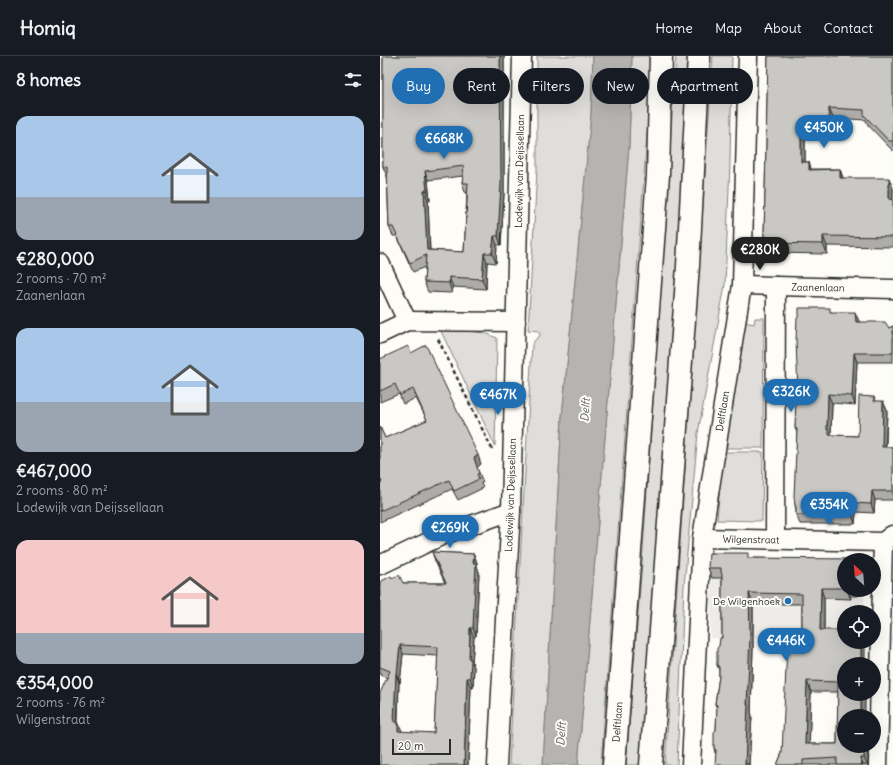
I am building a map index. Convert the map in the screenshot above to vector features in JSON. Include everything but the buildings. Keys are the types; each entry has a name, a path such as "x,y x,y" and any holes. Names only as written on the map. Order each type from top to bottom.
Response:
{"main road":[{"name":"Delftlaan","path":"614,765 658,175 661,56"},
{"path":"651,765 687,274 700,56"}],"street":[{"name":"Lodewijk van Deijssellaan","path":"497,765 510,511 522,56"},
{"name":"Delftlaan","path":"691,765 702,538 742,285 748,56"},
{"path":"380,263 408,321"},
{"name":"Zaanenlaan","path":"742,285 893,288"},
{"path":"775,539 776,286"},
{"path":"380,334 408,321 516,322"},
{"path":"380,565 443,535 510,511"},
{"name":"Wilgenstraat","path":"702,538 888,539"},
{"path":"878,765 888,539"}],"path":[{"path":"429,321 494,453"}],"shaded area":[{"path":"537,56 593,56 591,115 562,417 543,765 509,765 532,345 540,336 539,331 528,330 537,171 537,104 584,104 584,68 537,68"},
{"path":"632,56 652,56 651,80 601,765 578,765 629,146 630,104 649,104 649,68 632,68"},
{"path":"676,56 692,56 691,68 675,68"},
{"path":"713,56 732,56 732,68 712,68"},
{"path":"673,104 689,104 640,765 626,765 643,550"},
{"path":"710,104 731,104 725,285 698,433 684,586 677,765 665,765"},
{"path":"755,318 764,318 763,448 724,448 745,322 754,324"},
{"path":"439,327 485,333 497,338 495,446"},
{"path":"723,452 763,452 762,521 717,520"},
{"name":"De Wilgenhoek","path":"837,558 837,597 864,597 864,605 837,605 837,638 710,638 712,560"}],"water":[{"path":"593,56 632,56 632,68 593,68"},
{"name":"Delft","path":"592,86 592,104 630,104 629,146 578,765 543,765 562,417 591,115"}],"place":[{"name":"De Wilgenhoek","path":"788,601"}]}
